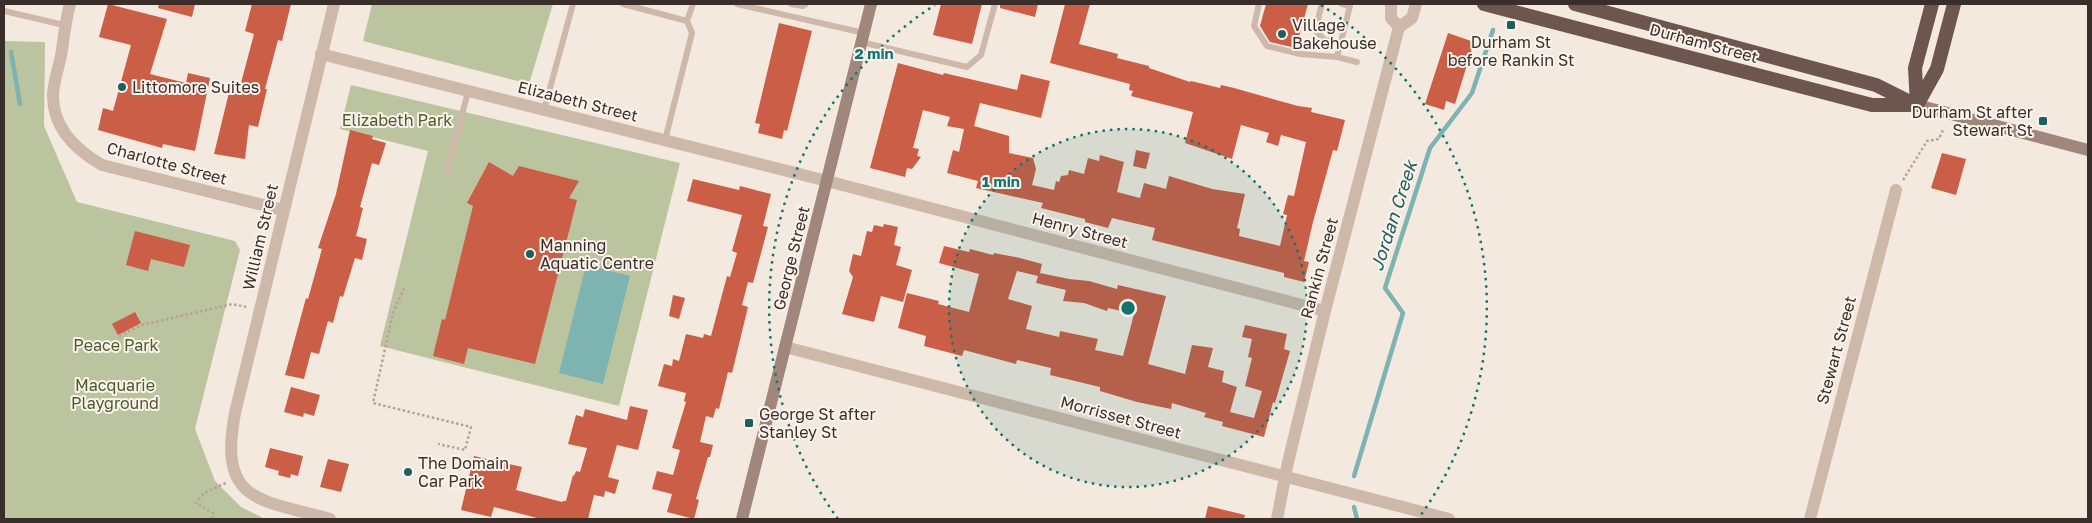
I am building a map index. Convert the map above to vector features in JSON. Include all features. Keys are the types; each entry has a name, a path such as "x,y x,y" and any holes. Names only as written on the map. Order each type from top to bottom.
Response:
{"highway":[{"name":"Durham Street","path":"1484,4 1872,105 1917,105"},
{"path":"1917,105 1915,68 1932,4"},
{"path":"1917,105 1937,69 1954,4"},
{"name":"Durham Street","path":"1581,5 1615,12 1876,85 1917,105"}],"main road":[{"name":"George Street","path":"742,519 871,4"},
{"name":"Durham Street","path":"1917,105 2088,150"}],"street":[{"name":"Charlotte Street","path":"70,4 64,25 62,50 53,96 58,121 71,143 83,154 102,165 283,210"},
{"name":"William Street","path":"237,478 231,456 232,430 283,210 334,4"},
{"path":"1391,4 1391,18 1399,27"},
{"name":"Rankin Street","path":"1277,519 1325,311 1399,27 1412,18 1416,4"},
{"name":"Elizabeth Street","path":"321,54 827,181"},
{"name":"Henry Street","path":"827,181 1325,311"},
{"name":"Stewart Street","path":"1810,519 1896,190"},
{"name":"Morrisset Street","path":"785,347 1449,519"},
{"path":"237,478 244,489 258,499 330,519"}],"lane":[{"path":"9,4 12,13"},
{"path":"544,110 573,4"},
{"path":"623,4 687,20"},
{"path":"665,140 692,33 687,20 693,4"},
{"path":"737,4 967,67 981,55 995,4"},
{"path":"791,4 804,6 806,4"},
{"path":"1259,4 1254,26 1267,46 1300,54 1337,57 1357,62"},
{"path":"1322,4 1315,30 1325,40 1341,43"},
{"path":"1337,57 1350,6 1342,4"},
{"path":"4,11 64,25"},
{"path":"446,174 468,92"}],"path":[{"path":"1896,190 1927,141 1939,139 1943,130"},
{"path":"404,288 393,313 372,403 471,427 465,450 438,444"},
{"path":"119,336 142,324 232,304 260,310"},
{"path":"212,519 213,513 196,503 204,493 237,478"}],"green space":[{"path":"372,4 553,4 529,84 363,41"},
{"name":"Peace Park","path":"4,41 45,42 44,126 77,202 235,241 240,250 195,429 215,481 241,507 265,519 4,519"},
{"name":"Manning Aquatic Centre","path":"351,85 680,163 619,406 380,346 428,151 340,129"}],"water":[{"path":"586,265 630,276 603,384 559,373"}],"building":[{"path":"108,4 167,19 150,74 186,83 188,73 210,78 195,151 163,144 162,148 98,130 103,108 113,111 131,45 99,37"},
{"path":"159,4 195,4 192,17 158,8"},
{"path":"252,4 291,4 282,41 278,40 265,89 267,89 258,127 249,125 245,159 214,154 232,80 241,83 254,34 245,31"},
{"path":"941,4 982,4 972,44 933,35"},
{"path":"1000,4 1038,4 1035,17 1000,8"},
{"path":"1065,4 1090,4 1079,44 1118,54 1117,58 1149,66 1149,68 1190,82 1220,88 1221,85 1234,88 1298,106 1312,108 1311,112 1345,120 1337,151 1333,150 1313,222 1304,261 1309,262 1304,282 1284,277 1284,273 1152,240 1155,228 1112,218 1108,228 1085,222 1085,219 1041,208 1043,203 976,188 978,181 947,173 953,150 959,152 964,129 947,126 950,117 923,110 913,148 919,149 917,156 921,157 912,169 907,168 905,177 870,168 898,63 943,75 944,73 1017,90 1021,74 1050,81 1041,118 980,103 974,126 1009,136 1009,153 1033,158 1036,169 1032,185 1054,190 1056,181 1059,182 1061,176 1068,175 1069,170 1084,174 1088,158 1099,161 1100,155 1124,162 1117,192 1140,198 1144,183 1166,189 1169,176 1212,189 1245,194 1237,228 1240,229 1239,236 1280,246 1287,215 1283,214 1288,195 1294,196 1306,142 1281,135 1278,146 1266,142 1269,133 1241,125 1232,159 1185,143 1193,112 1131,96 1133,91 1129,90 1130,84 1050,63"},
{"name":"Village Bakehouse","path":"1266,4 1308,4 1296,48 1270,42 1260,26"},
{"path":"779,23 812,31 787,131 784,130 782,139 758,133 760,124 755,123"},
{"path":"1448,33 1474,42 1455,104 1446,101 1444,110 1425,104"},
{"path":"350,130 373,136 372,139 386,143 379,165 372,163 360,207 363,208 356,236 367,239 362,260 355,258 343,297 340,296 333,323 328,321 319,354 311,352 304,379 285,375 306,298 308,299 322,249 318,248 336,194"},
{"path":"1136,150 1150,153 1146,169 1133,166"},
{"path":"1942,153 1966,159 1956,195 1931,188"},
{"path":"489,162 513,176 519,166 579,181 569,198 577,200 535,364 468,348 464,364 433,356 442,319 445,320 473,206 467,203"},
{"path":"693,179 739,190 740,186 771,194 763,226 768,227 753,283 748,282 742,305 748,307 732,373 728,372 719,409 716,408 713,418 706,416 700,442 713,445 696,499 699,500 694,519 667,512 672,494 652,489 657,471 673,475 680,450 672,448 686,402 684,401 686,393 658,386 664,364 672,366 673,359 679,361 686,334 703,338 704,334 711,336 727,276 730,277 737,253 732,251 742,215 687,201"},
{"path":"884,224 898,227 894,245 901,247 896,265 912,270 903,302 881,296 874,322 842,314 853,277 849,271 853,254 861,256 867,231 872,232 874,225 883,227"},
{"path":"135,231 190,245 184,267 151,259 148,271 126,265"},
{"path":"944,246 969,252 970,249 1042,264 1040,273 1089,281 1117,289 1118,285 1166,296 1148,364 1185,374 1192,345 1213,348 1208,367 1224,371 1222,382 1237,387 1230,412 1254,418 1262,391 1245,386 1252,358 1248,357 1252,339 1242,337 1245,325 1287,334 1284,349 1290,351 1275,403 1273,402 1264,437 1222,426 1223,422 1204,417 1206,413 1172,403 1171,409 1137,402 1100,391 1100,387 1050,375 1051,368 1017,360 1016,364 964,350 962,356 924,346 926,336 898,328 907,293 939,301 938,304 969,312 979,274 939,263","holes":["1017,271 1038,276 1036,283 1066,290 1063,301 1084,303 1107,311 1108,308 1134,314 1123,356 1095,350 1098,339 1060,331 1059,337 1026,329 1032,306 1008,299"]},
{"path":"673,295 685,298 679,319 669,316"},
{"path":"135,312 141,323 118,335 112,324"},
{"path":"291,387 320,395 314,416 304,413 303,417 284,412"},
{"path":"630,406 648,410 638,450 617,445 608,477 619,480 615,494 605,491 604,497 594,495 588,519 541,519 494,507 491,517 461,510 474,456 522,467 516,490 562,502 566,501 573,475 576,471 580,472 587,448 568,444 576,415 583,417 585,409 627,420"},
{"path":"270,448 303,456 298,476 291,474 290,478 278,475 279,471 265,467"},
{"path":"328,459 349,464 341,492 320,487"},
{"path":"1208,506 1245,515 1244,519 1205,519"}],"waterway":[{"name":"Jordan Creek","path":"1354,476 1403,313 1385,288 1430,148 1472,93 1493,30"},
{"path":"11,52 20,104"},
{"name":"Jordan Creek","path":"1354,507 1357,519"}],"place":[{"name":"Durham St before Rankin St","path":"1511,25"},
{"name":"Village Bakehouse","path":"1282,34"},
{"name":"Littomore Suites","path":"122,87"},
{"name":"Durham St after Stewart St","path":"2043,121"},
{"name":"Manning Aquatic Centre","path":"530,254"},
{"name":"George St after Stanley St","path":"749,423"},
{"name":"The Domain Car Park","path":"408,472"}],"park label":[{"name":"Elizabeth Park","path":"397,120"},
{"name":"Macquarie Playground","path":"115,394"}]}
